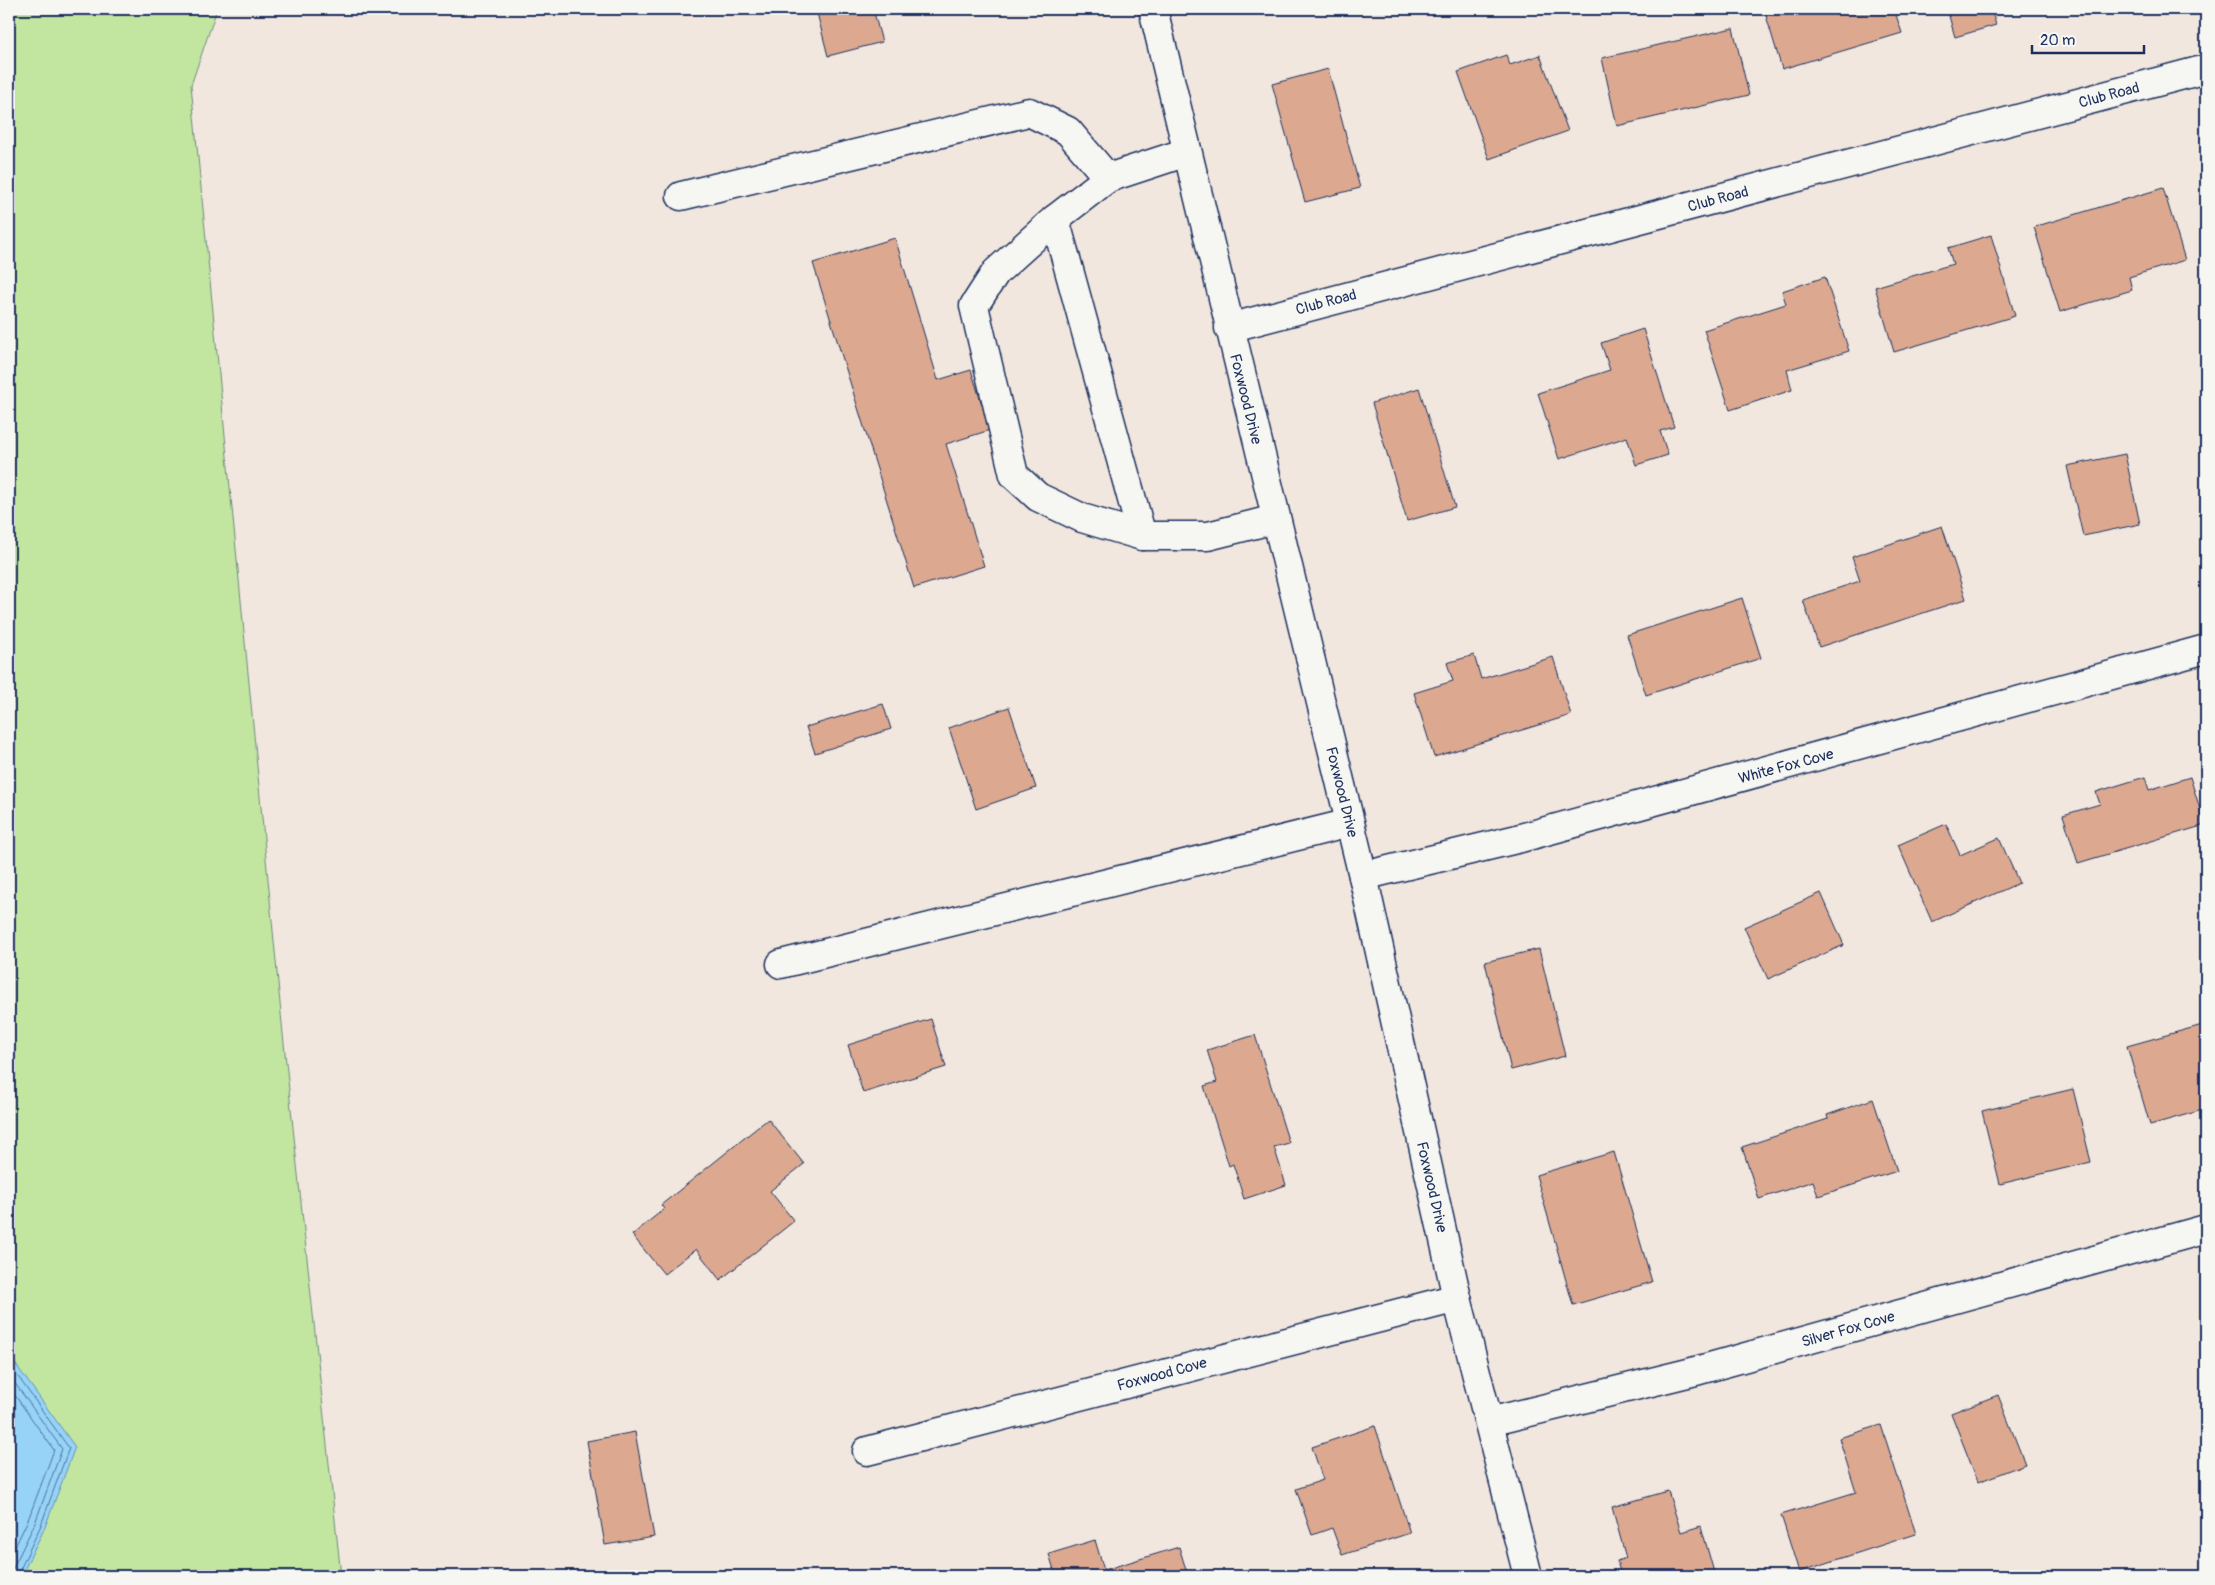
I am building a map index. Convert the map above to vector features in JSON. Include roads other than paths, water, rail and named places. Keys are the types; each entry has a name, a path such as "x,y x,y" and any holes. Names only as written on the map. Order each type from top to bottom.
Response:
{"street":[{"name":"Foxwood Drive","path":"1153,9 1363,876 1457,1298 1528,1576"},
{"name":"Club Road","path":"1229,328 2206,69"},
{"path":"681,196 1029,112 1068,131 1108,178"},
{"path":"1187,152 1108,178 1055,219 996,272 974,306 1014,475 1038,497 1073,514 1142,536 1208,536 1276,519"},
{"path":"1055,219 1142,536"},
{"name":"White Fox Cove","path":"1363,876 1517,839 2206,649"},
{"path":"781,964 1350,823"},
{"name":"Silver Fox Cove","path":"1489,1422 1692,1372 2206,1229"},
{"name":"Foxwood Cove","path":"867,1451 1457,1298"}],"water":[{"path":"9,1355 75,1447 45,1527 21,1576 9,1576"}]}
